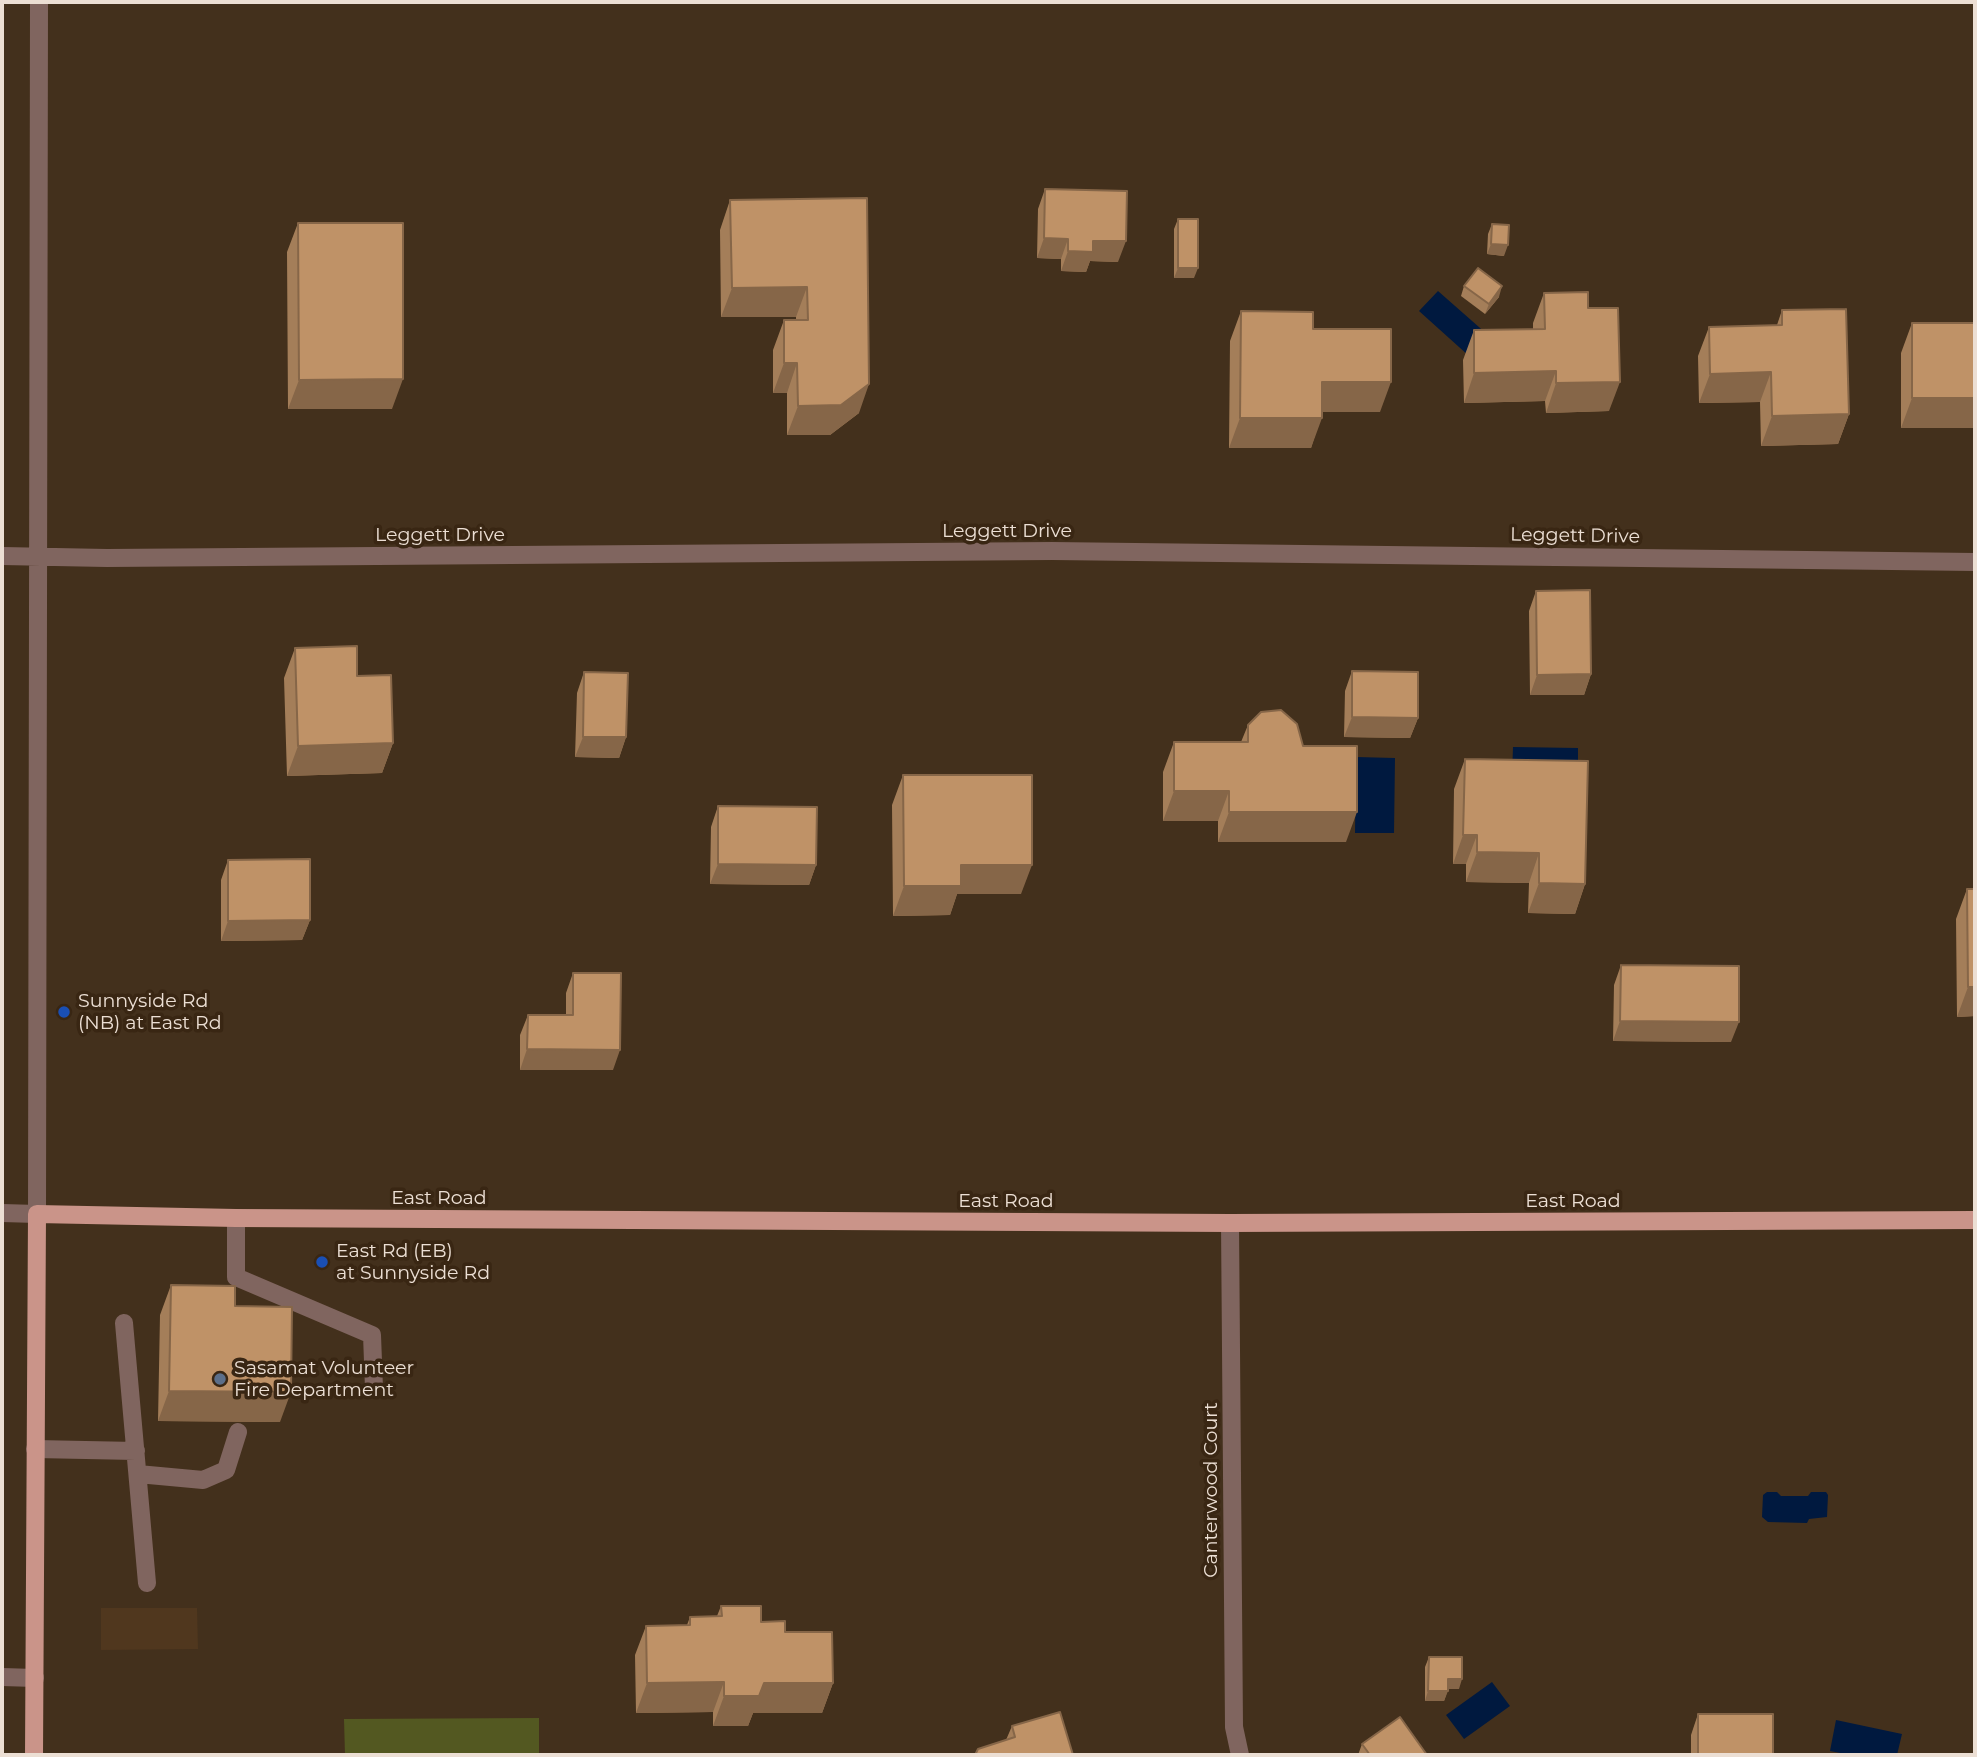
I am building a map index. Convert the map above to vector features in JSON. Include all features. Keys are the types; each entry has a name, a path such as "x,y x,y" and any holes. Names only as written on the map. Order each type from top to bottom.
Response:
{"main road":[{"name":"East Road","path":"37,1214 236,1218 1230,1223 1975,1220"},
{"path":"34,1755 37,1214"}],"street":[{"path":"2,1213 37,1214 39,2"},
{"name":"Leggett Drive","path":"2,556 40,558 1052,551 1975,562"},
{"path":"236,1218 236,1277 372,1335 374,1388"},
{"name":"Canterwood Court","path":"1230,1223 1234,1727 1240,1755"},
{"path":"124,1323 147,1583"},
{"path":"138,1474 203,1480 226,1470 238,1432"},
{"path":"35,1449 136,1451"},
{"path":"2,1677 35,1678"}],"shaded area":[{"path":"101,1608 197,1608 198,1649 101,1650"}],"green space":[{"path":"539,1718 539,1755 345,1755 344,1719"}],"water":[{"path":"1438,291 1488,335 1469,356 1419,311"},
{"path":"1513,747 1578,748 1578,776 1512,776"},
{"path":"1356,757 1395,758 1394,833 1355,833"},
{"path":"1777,1492 1781,1496 1808,1496 1811,1492 1826,1492 1827,1517 1809,1519 1807,1523 1768,1522 1762,1517 1763,1495"},
{"path":"1492,1682 1510,1706 1464,1739 1446,1715"},
{"path":"1836,1720 1902,1734 1897,1755 1851,1755 1830,1751"}],"building":[{"path":"1045,189 1127,191 1126,241 1093,241 1093,252 1068,251 1068,239 1044,238"},
{"path":"867,198 869,384 841,405 798,406 797,363 784,363 784,320 808,320 807,287 732,288 730,200"},
{"path":"1178,219 1198,219 1198,268 1178,268"},
{"path":"298,223 403,223 403,379 299,380"},
{"path":"1492,224 1509,225 1508,245 1491,244"},
{"path":"1478,268 1502,286 1489,304 1464,286"},
{"path":"1588,292 1588,308 1618,308 1620,382 1556,383 1556,371 1474,373 1474,330 1545,329 1544,293"},
{"path":"1846,309 1849,414 1772,416 1771,372 1710,374 1709,327 1782,325 1782,310"},
{"path":"1241,311 1313,312 1313,329 1391,329 1391,382 1322,382 1322,418 1240,418"},
{"path":"1912,323 1975,323 1975,398 1912,398"},
{"path":"1590,590 1591,674 1537,675 1536,591"},
{"path":"357,646 357,676 391,675 393,743 298,746 295,648"},
{"path":"1352,671 1418,672 1418,718 1352,717"},
{"path":"584,672 628,673 626,737 583,737"},
{"path":"1281,710 1297,724 1303,746 1357,746 1357,812 1229,812 1229,791 1174,791 1174,742 1248,742 1248,725 1261,712"},
{"path":"1465,759 1588,761 1585,884 1539,883 1539,853 1477,852 1477,835 1463,835"},
{"path":"903,775 1032,775 1032,865 961,865 961,886 904,886"},
{"path":"718,806 817,807 816,865 718,864"},
{"path":"310,859 310,920 228,921 228,860"},
{"path":"1967,889 1975,889 1975,987 1968,987"},
{"path":"1621,965 1739,966 1739,1022 1620,1021"},
{"path":"573,973 621,973 620,1050 527,1049 528,1015 573,1015"},
{"name":"Sasamat Volunteer Fire Department","path":"171,1285 235,1286 235,1306 292,1307 291,1392 169,1391"},
{"path":"721,1606 761,1606 761,1622 785,1621 785,1632 832,1632 833,1683 764,1683 759,1696 724,1696 724,1682 647,1683 646,1626 690,1625 690,1617 722,1616"},
{"path":"1429,1657 1462,1657 1462,1679 1448,1679 1448,1691 1428,1691"},
{"path":"1060,1712 1073,1755 975,1755 978,1749 1015,1737 1012,1726"},
{"path":"1698,1714 1773,1714 1773,1755 1698,1755"},
{"path":"1400,1717 1427,1755 1370,1755 1362,1744"}],"place":[{"name":"Sunnyside Rd (NB) at East Rd","path":"64,1012"},
{"name":"East Rd (EB) at Sunnyside Rd","path":"322,1262"},
{"name":"Sasamat Volunteer Fire Department","path":"220,1379"}]}
